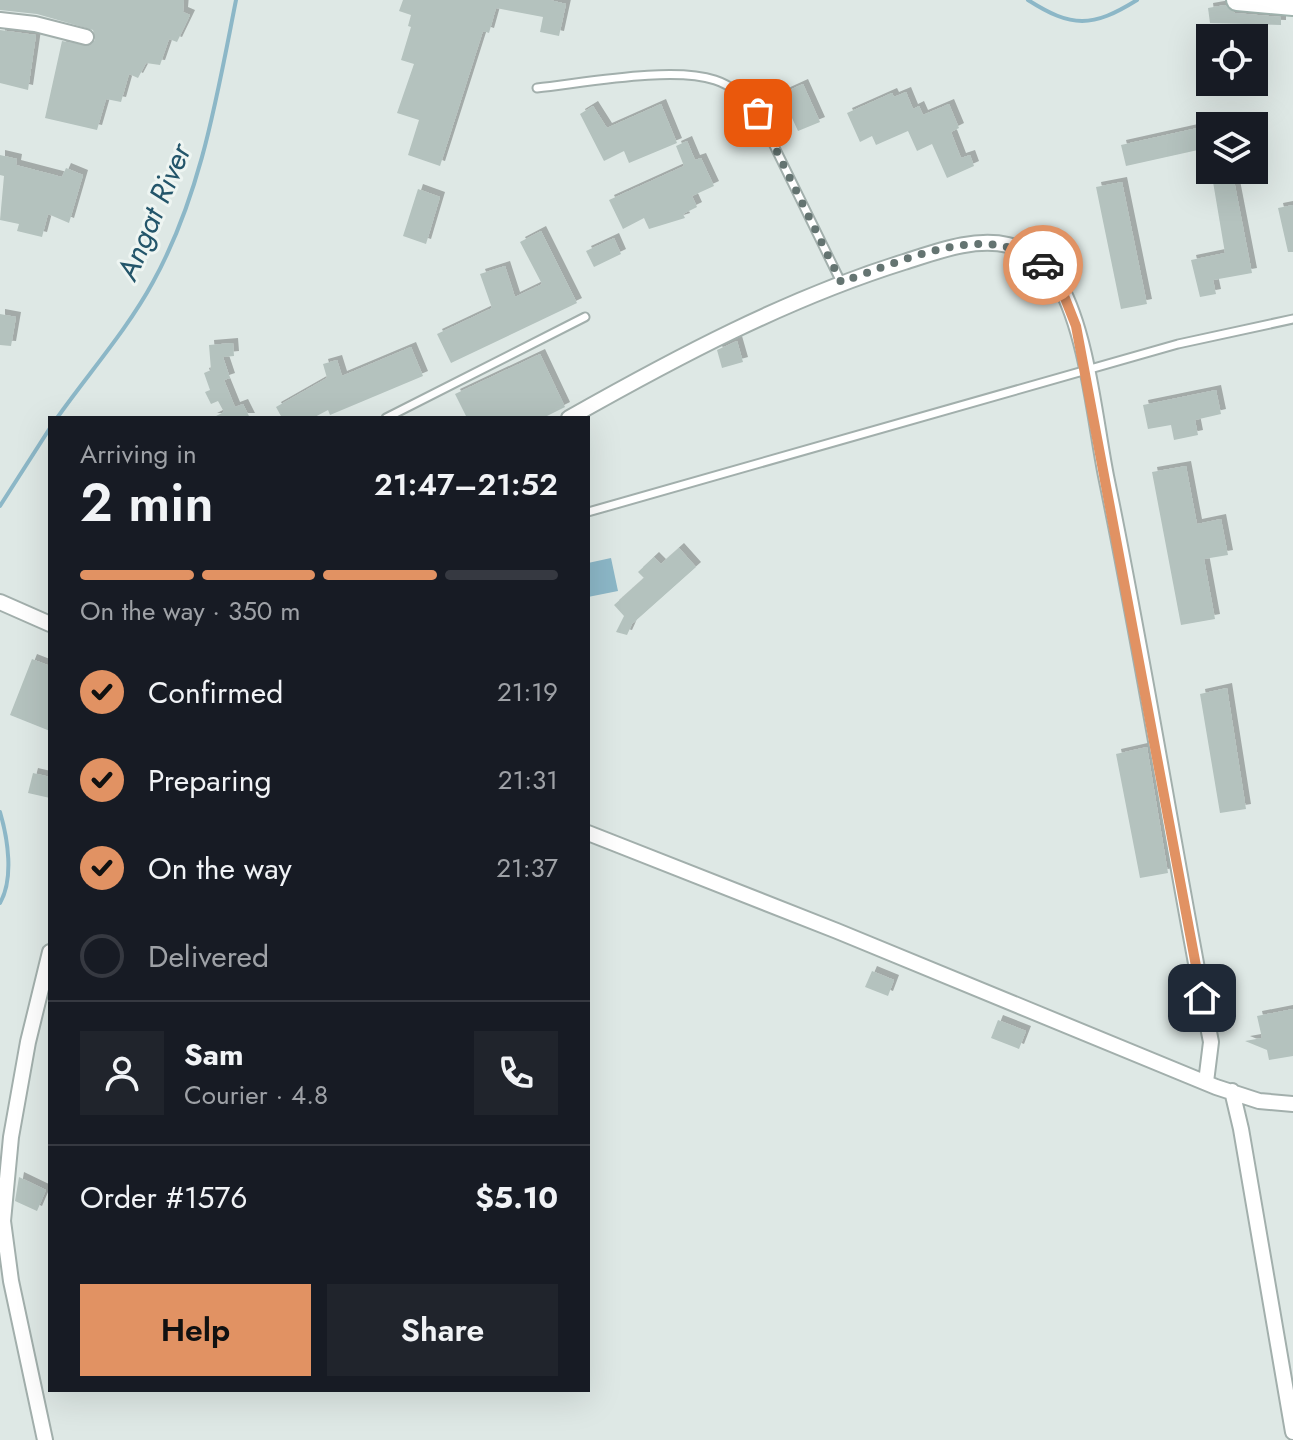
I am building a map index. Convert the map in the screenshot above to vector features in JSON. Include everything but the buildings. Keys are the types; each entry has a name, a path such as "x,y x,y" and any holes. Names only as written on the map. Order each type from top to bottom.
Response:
{"street":[{"path":"1237,0 1293,5"},
{"path":"0,20 35,24 86,37"},
{"path":"573,416 772,311 841,282 961,246 1011,245 1033,257 1059,283 1076,326 1211,1042 1206,1082"},
{"path":"0,602 48,623"},
{"path":"590,834 1206,1082 1259,1101 1293,1104"},
{"path":"45,1440 11,1281 3,1221 13,1124 28,1042 48,960"},
{"path":"1232,1091 1293,1432"}],"lane":[{"path":"537,88 686,74 715,80 739,92 758,113 841,282"},
{"path":"390,416 585,317"},
{"path":"590,511 1178,344 1293,319"}],"water":[{"path":"611,558 618,591 590,597 590,563"}],"waterway":[{"name":"Angat River","path":"58,416 131,317 170,249 184,215 205,144 236,0"},
{"name":"Angat River","path":"1028,0 1057,16 1082,21 1107,16 1137,0"},
{"name":"Angat River","path":"0,506 48,431"},
{"name":"Angat River","path":"0,812 8,871 0,903"}],"way so far":[{"path":"758,113 841,282 961,246 994,243 1011,245 1043,265"}],"route":[{"path":"1043,265 1059,283 1076,326 1113,506 1202,998"}]}
